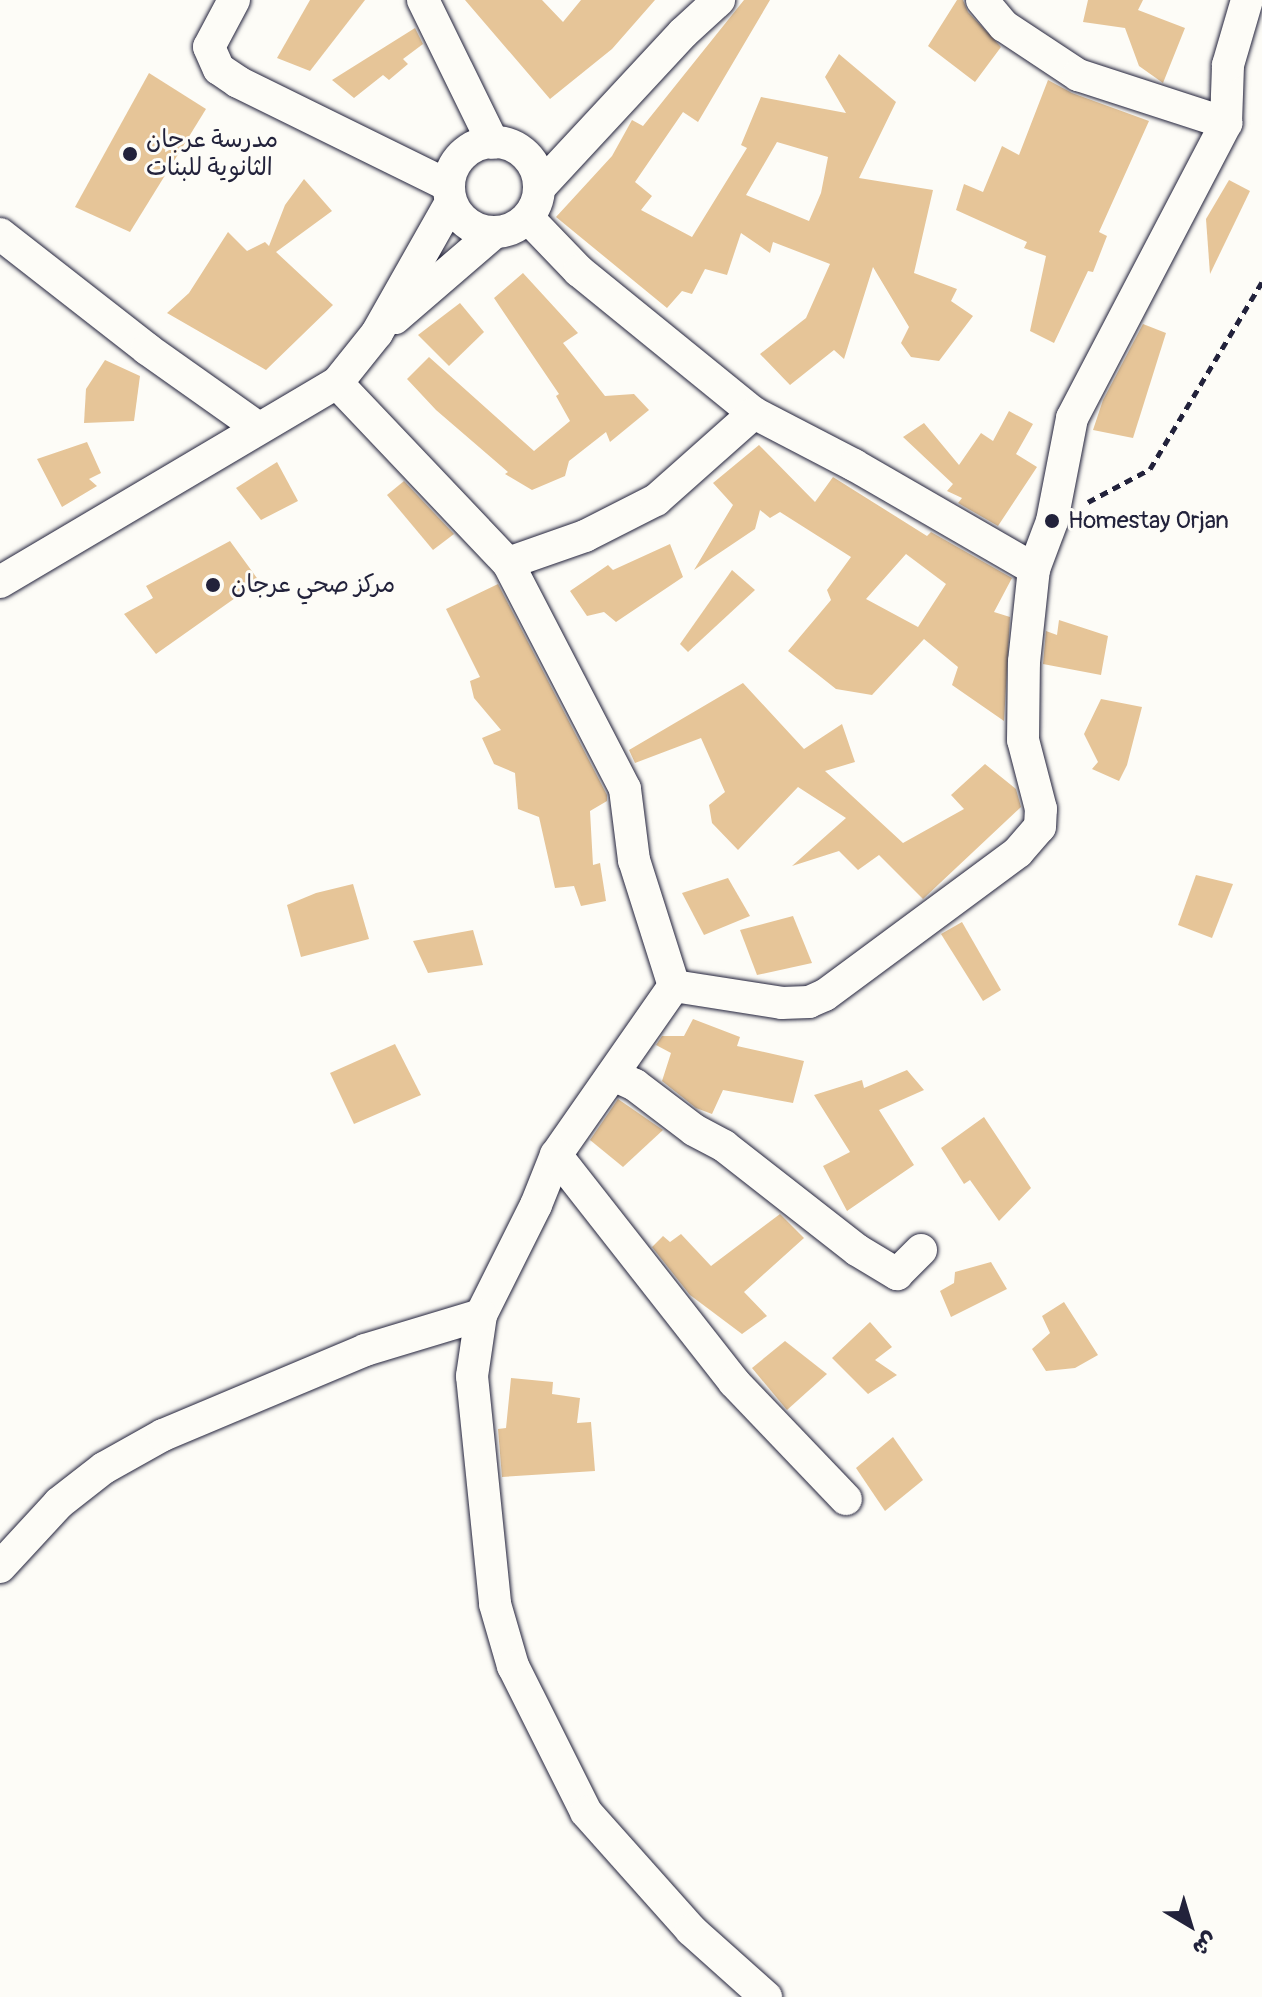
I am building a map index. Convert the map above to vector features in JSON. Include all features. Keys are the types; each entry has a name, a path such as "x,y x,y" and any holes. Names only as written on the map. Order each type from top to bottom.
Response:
{"street":[{"path":"234,0 209,47 219,69 450,194 461,218 476,229 495,232 513,228 683,33 719,0"},
{"path":"423,0 493,143"},
{"path":"982,0 1004,26 1078,75 1226,123"},
{"path":"674,986 782,1003 809,1002 825,995 1018,852 1040,827 1023,740 1024,662 1034,569 1052,521 1072,418 1226,123 1228,65 1247,0"},
{"path":"377,333 450,194 453,169 462,155 477,146 493,143 520,150 537,173 534,203 579,271 754,413 854,465 1034,569"},
{"path":"0,582 257,427 337,383 377,333 495,232"},
{"path":"0,234 147,349 257,427"},
{"path":"337,383 508,563 625,789 634,860 674,986"},
{"path":"508,563 585,536 656,500 754,413"},
{"path":"674,986 556,1155 536,1205 481,1315 472,1376 495,1604 513,1666 586,1812 691,1930 766,1997"},
{"path":"613,1075 635,1085 694,1130 724,1146 857,1250 897,1274 921,1250"},
{"path":"556,1155 734,1382 846,1499"},
{"path":"0,1567 59,1503 104,1468 163,1435 365,1350 481,1315"}],"path":[{"path":"1052,521 1150,469 1262,282"}],"building":[{"path":"310,0 365,0 310,71 277,58"},
{"path":"465,0 542,0 563,22 581,0 655,0 612,49 550,99"},
{"path":"744,0 770,0 698,122 683,112 635,182 652,196 641,210 692,237 747,148 741,145 761,97 846,113 825,77 839,54 896,102 859,178 933,190 914,273 957,289 951,301 973,316 939,361 911,357 901,343 909,327 873,267 844,359 834,350 790,385 760,354 806,318 830,264 773,242 770,253 741,233 727,275 705,269 692,294 682,291 667,308 556,217 612,156 632,120 643,126","holes":["777,142 828,157 821,193 809,221 746,195"]},
{"path":"957,0 963,0 968,12 1001,47 975,82 928,46"},
{"path":"1088,0 1143,0 1138,10 1185,28 1163,83 1139,66 1125,28 1083,22"},
{"path":"415,28 423,44 403,59 408,64 389,80 383,75 354,98 332,80"},
{"path":"149,73 206,109 130,232 75,207"},
{"path":"1048,80 1072,93 1149,121 1099,232 1107,236 1093,272 1088,271 1054,343 1030,331 1046,256 1024,248 1027,242 956,210 964,184 983,192 1002,146 1019,155"},
{"path":"304,179 332,211 276,252 333,305 266,370 167,313 189,293 228,232 247,251 265,242 269,246 285,205"},
{"path":"1229,180 1250,191 1210,274 1206,219"},
{"path":"523,273 578,333 563,343 605,396 634,394 649,410 610,442 606,432 569,461 565,476 532,490 505,474 508,472 436,410 407,379 429,357 534,451 570,421 556,396 559,394 494,298"},
{"path":"460,303 484,332 449,366 418,335"},
{"path":"1143,324 1166,333 1133,438 1093,430 1103,400"},
{"path":"105,360 140,376 134,421 84,423 86,389"},
{"path":"1009,411 1033,424 1016,454 1037,467 998,526 958,503 962,498 947,491 953,484 903,437 924,423 959,465 981,433 993,441"},
{"path":"87,442 101,473 89,479 97,486 62,507 37,459"},
{"path":"759,445 815,502 833,477 927,536 931,532 1012,578 994,612 1010,617 1004,721 952,685 958,667 924,639 872,695 836,689 788,651 831,600 827,590 851,557 780,512 770,518 760,510 755,529 694,570 733,505 713,483","holes":["906,554 946,584 918,627 866,599"]},
{"path":"277,462 298,501 261,520 236,488"},
{"path":"404,481 454,534 433,550 387,495"},
{"path":"230,541 259,581 156,654 124,614 153,598 146,586"},
{"path":"670,544 683,577 616,622 604,612 587,616 570,591 608,565 613,570"},
{"path":"732,570 755,590 688,652 680,644"},
{"path":"498,584 607,795 607,801 590,811 593,865 600,863 606,901 581,906 574,886 555,888 539,817 518,809 515,773 494,764 482,738 501,730 474,698 470,681 480,677 446,609"},
{"path":"1059,620 1108,636 1101,675 1043,664 1046,631 1057,635"},
{"path":"743,683 804,749 842,724 855,762 825,771 903,843 964,809 951,795 985,764 1016,789 1021,807 923,899 879,855 858,870 839,851 792,866 846,818 798,787 738,850 712,823 709,805 725,792 701,738 635,763 629,750"},
{"path":"1101,699 1142,707 1127,765 1119,781 1092,769 1098,762 1084,734"},
{"path":"1196,875 1233,884 1212,938 1178,925"},
{"path":"728,878 750,916 704,935 682,893"},
{"path":"353,884 369,939 301,957 287,905 316,893"},
{"path":"793,916 812,963 757,975 740,930"},
{"path":"962,922 1001,990 983,1001 941,934"},
{"path":"473,930 483,965 428,973 413,941"},
{"path":"693,1019 740,1037 737,1046 804,1061 793,1103 723,1090 712,1114 696,1108 662,1081 671,1053 656,1045 662,1036 684,1036"},
{"path":"395,1044 421,1095 354,1124 330,1073"},
{"path":"907,1070 924,1090 879,1110 914,1165 847,1211 823,1166 850,1152 814,1095 862,1080 864,1088"},
{"path":"618,1099 663,1130 623,1167 590,1140"},
{"path":"984,1117 1031,1188 999,1221 970,1180 964,1184 941,1148"},
{"path":"780,1214 804,1238 744,1292 767,1316 742,1334 690,1295 652,1247 663,1236 670,1242 681,1234 711,1266"},
{"path":"991,1262 1007,1289 951,1317 940,1291 954,1283 955,1272"},
{"path":"1064,1302 1098,1355 1075,1368 1046,1371 1032,1349 1050,1333 1042,1316"},
{"path":"870,1322 892,1347 875,1360 897,1375 868,1394 832,1358"},
{"path":"785,1341 827,1374 787,1410 752,1368"},
{"path":"511,1378 553,1382 552,1394 580,1398 577,1423 591,1422 595,1471 502,1477 498,1429 506,1428"},
{"path":"893,1437 923,1480 885,1511 856,1468"}],"place":[{"name":"مدرسة عرجان الثانوية للبنات","path":"130,154"},
{"name":"Homestay Orjan","path":"1052,521"},
{"name":"مركز صحي عرجان","path":"213,585"}]}
